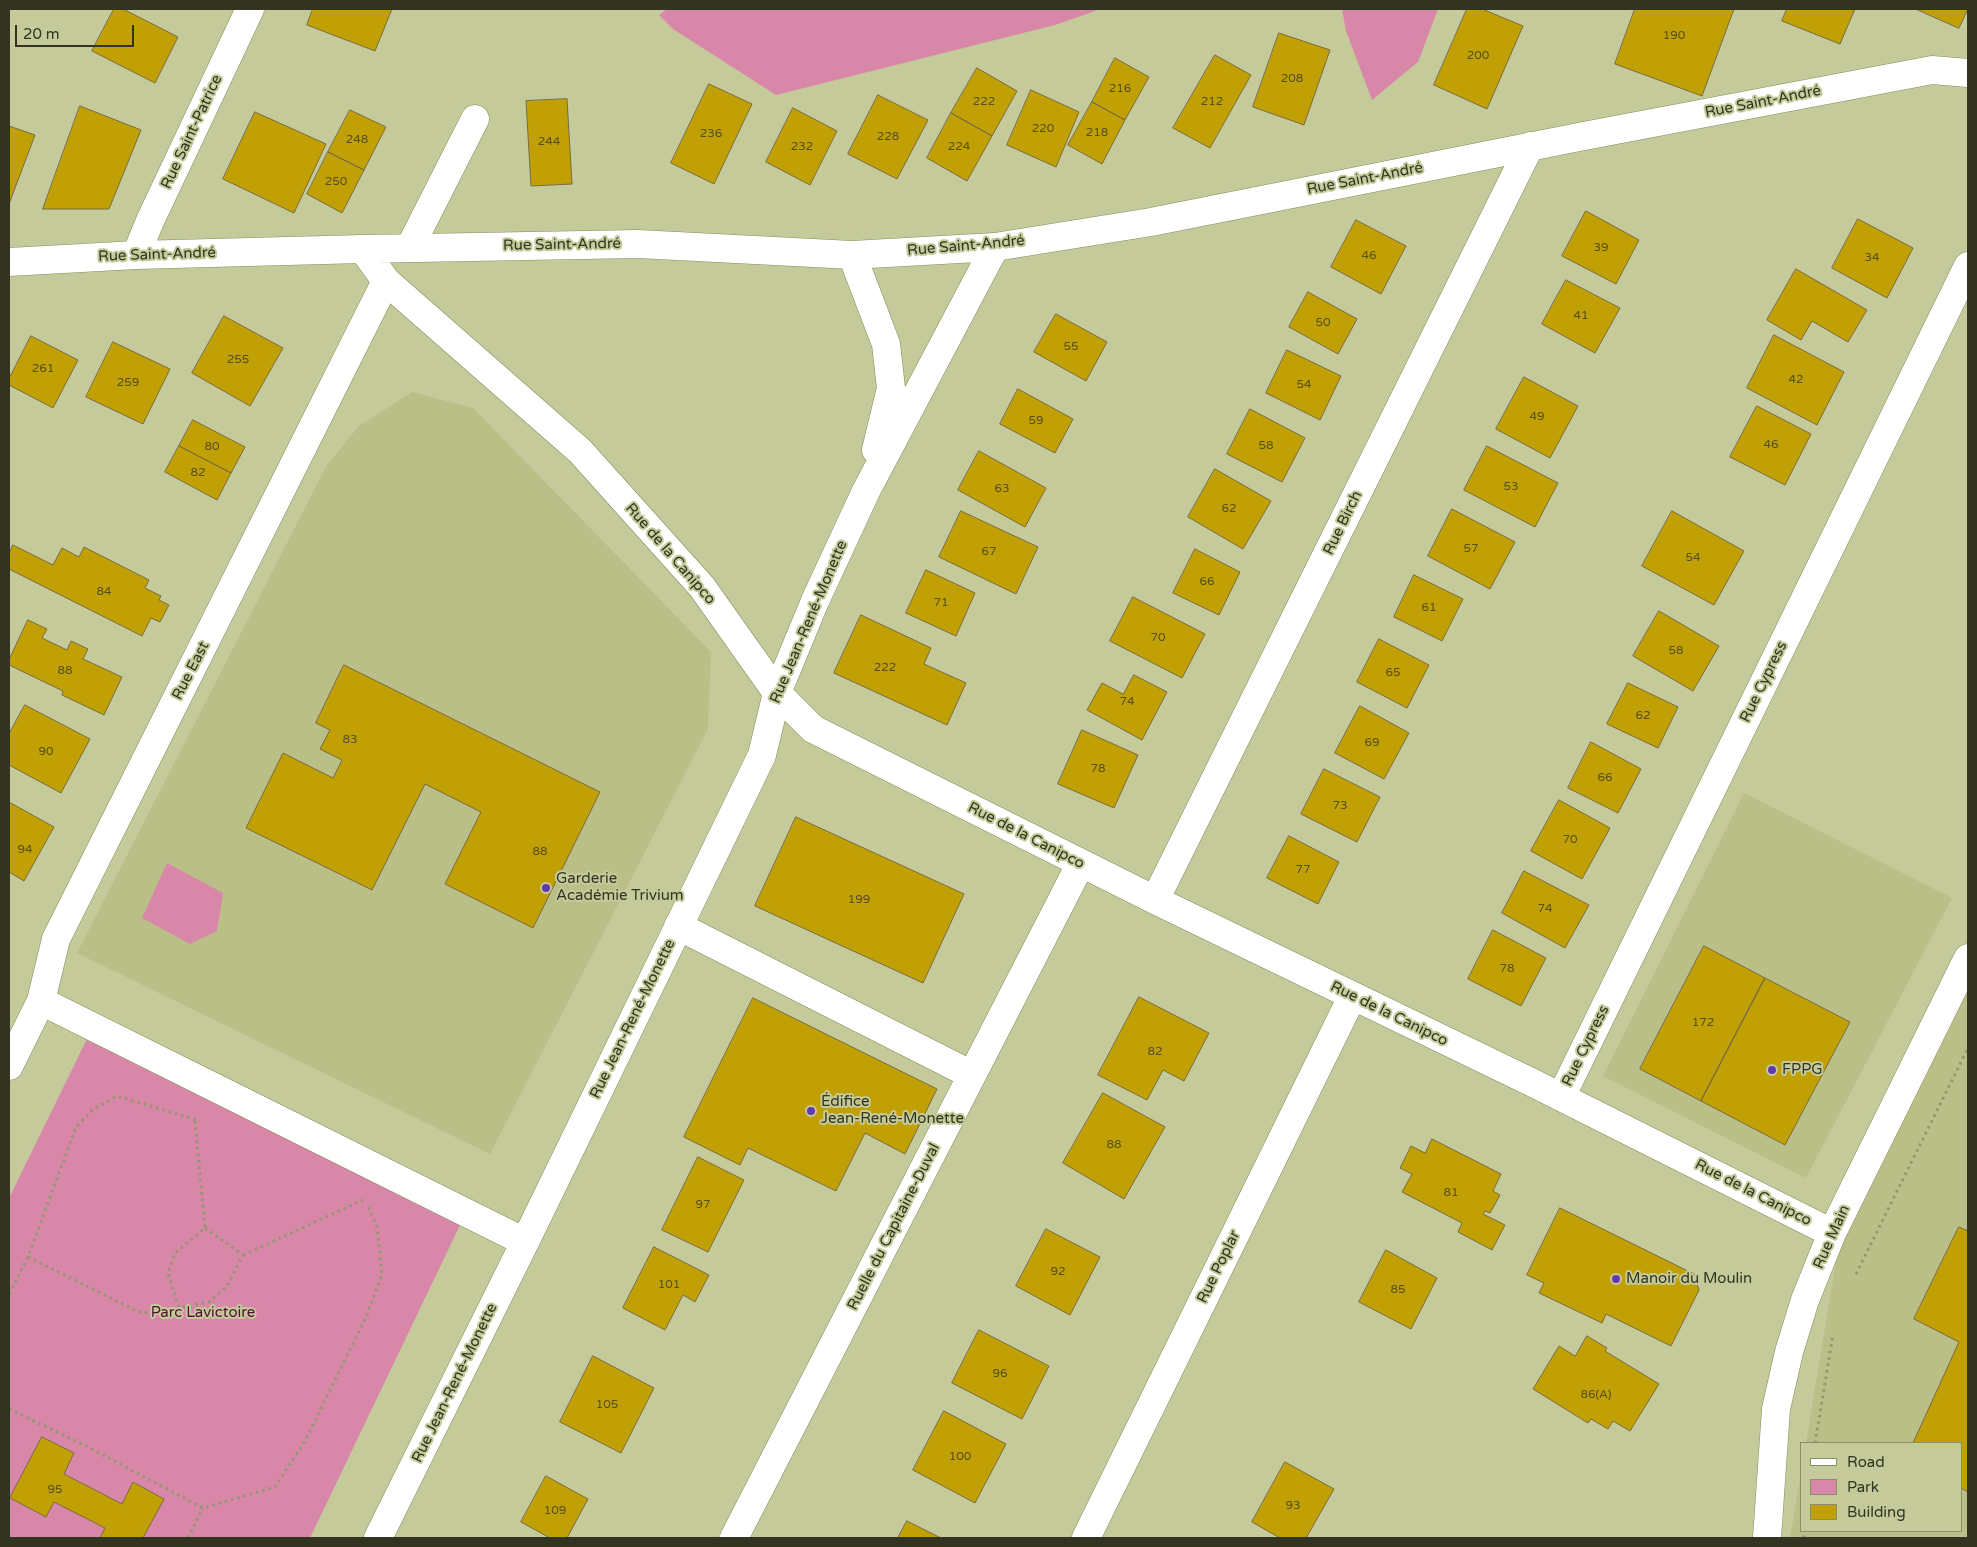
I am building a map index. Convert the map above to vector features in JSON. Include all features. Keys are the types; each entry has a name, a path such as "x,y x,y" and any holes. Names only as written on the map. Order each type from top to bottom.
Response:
{"street":[{"name":"Rue Saint-Patrice","path":"136,255 250,9"},
{"name":"Rue Saint-André","path":"9,262 136,255 638,244 852,255 995,247 1151,222 1530,146 1932,70 1968,72"},
{"path":"410,248 475,118"},
{"name":"Rue Birch","path":"1155,900 1530,146"},
{"name":"Rue Jean-René-Monette","path":"378,1538 525,1242 762,755 777,693 815,601 866,490 995,247"},
{"name":"Rue de la Canipco","path":"363,249 386,281 580,451 702,587 777,693 813,729 1155,900 1561,1098 1832,1233"},
{"name":"Rue Jean-René-Monette","path":"852,255 886,344 891,388 866,490"},
{"name":"Rue Cypress","path":"1561,1098 1968,266"},
{"name":"Rue East","path":"9,1066 41,1001 56,939 386,281"},
{"name":"Ruelle du Capitaine-Duval","path":"734,1538 1081,863"},
{"path":"678,926 972,1075"},
{"name":"Rue Main","path":"1767,1538 1776,1409 1789,1352 1805,1300 1832,1233 1968,958"},
{"name":"Rue Poplar","path":"1086,1538 1352,997"},
{"path":"41,1001 525,1242"}],"path":[{"path":"1854,1277 1968,1048"},
{"path":"9,1294 28,1257 76,1127 92,1110 117,1096 195,1121 204,1121"},
{"path":"195,1121 205,1228 244,1255"},
{"path":"9,1410 86,1446 203,1508 275,1487 305,1441 367,1315 382,1274 377,1227 365,1199 358,1194"},
{"path":"28,1257 141,1313 179,1308 209,1302 227,1286 244,1255 365,1199"},
{"path":"179,1308 168,1274 170,1266 175,1253 205,1228"},
{"path":"1815,1442 1834,1331"},
{"path":"188,1538 203,1508"}],"shaded area":[{"path":"412,392 473,408 711,652 708,729 490,1154 77,953 327,465 359,426"},
{"path":"1744,793 1952,898 1806,1178 1603,1076"},
{"path":"1968,951 1968,1538 1790,1538 1800,1480 1800,1532 1962,1532 1962,1442 1806,1442 1849,1183"}],"green space":[{"path":"667,9 1101,9 1055,25 776,95 673,29 659,15"},
{"path":"1342,9 1438,9 1418,62 1372,100 1346,31"},
{"path":"167,863 223,893 217,931 190,944 142,918"},
{"name":"Parc Lavictoire","path":"87,1039 461,1223 310,1538 9,1538 9,1198"}],"building":[{"path":"114,9 123,9 178,37 155,83 92,51"},
{"path":"313,9 392,9 375,51 307,25"},
{"path":"1467,9 1482,9 1523,26 1487,109 1434,85"},
{"path":"1635,9 1734,9 1702,96 1615,64"},
{"path":"1787,9 1855,9 1840,44 1782,21"},
{"path":"1916,9 1968,9 1959,28"},
{"path":"1279,33 1330,50 1304,125 1253,107"},
{"path":"1215,55 1251,75 1210,148 1173,128"},
{"path":"1115,58 1149,77 1125,120 1092,102"},
{"path":"977,68 1017,91 992,136 951,113"},
{"path":"709,84 752,104 714,184 671,163"},
{"path":"1031,90 1079,112 1056,167 1007,145"},
{"path":"878,95 928,120 897,179 848,154"},
{"path":"567,99 572,184 531,186 526,101"},
{"path":"1092,102 1125,120 1102,164 1068,145"},
{"path":"80,106 141,130 109,209 43,209"},
{"path":"793,108 837,131 810,185 766,162"},
{"path":"350,110 386,127 364,170 328,152"},
{"path":"255,112 326,144 294,213 223,179"},
{"path":"951,113 992,136 967,181 927,158"},
{"path":"9,126 35,135 9,204"},
{"path":"328,152 364,170 342,213 307,194"},
{"path":"1586,211 1639,240 1616,284 1562,256"},
{"path":"1858,219 1913,248 1887,298 1832,268"},
{"path":"1356,220 1406,246 1381,294 1331,267"},
{"path":"1796,269 1867,310 1848,342 1812,321 1801,340 1767,320"},
{"path":"1566,280 1620,308 1595,353 1542,324"},
{"path":"1308,292 1357,319 1338,354 1289,327"},
{"path":"1056,314 1107,342 1086,381 1034,352"},
{"path":"224,316 283,348 250,406 192,373"},
{"path":"1774,335 1844,372 1817,425 1747,388"},
{"path":"31,336 78,360 53,408 9,385 9,379"},
{"path":"113,342 170,369 143,424 86,397"},
{"path":"1287,350 1341,376 1320,420 1266,393"},
{"path":"1524,377 1578,406 1550,458 1496,429"},
{"path":"1018,389 1073,419 1055,453 1000,424"},
{"path":"1757,406 1811,434 1785,485 1730,457"},
{"path":"1250,409 1305,438 1282,482 1227,454"},
{"path":"193,420 245,447 231,473 179,446"},
{"path":"179,446 231,473 217,500 165,472"},
{"path":"1487,446 1558,483 1535,527 1464,490"},
{"path":"979,451 1046,488 1025,527 958,490"},
{"path":"1215,469 1271,501 1243,549 1188,517"},
{"path":"1452,509 1515,542 1490,589 1428,556"},
{"path":"961,511 1038,547 1016,594 939,557"},
{"path":"1672,511 1744,551 1714,605 1642,566"},
{"path":"13,545 53,565 62,548 79,557 84,547 149,580 145,588 161,596 159,600 169,605 160,622 151,618 142,636 9,569 9,554"},
{"path":"1195,549 1240,572 1219,615 1173,593"},
{"path":"926,570 975,593 956,636 906,613"},
{"path":"1414,575 1463,599 1442,641 1394,617"},
{"path":"1133,597 1205,634 1182,678 1110,641"},
{"path":"1659,611 1719,646 1693,691 1633,656"},
{"path":"861,615 931,648 924,664 966,683 947,725 834,673"},
{"path":"28,620 47,629 42,638 67,650 71,641 88,649 83,659 122,677 104,715 62,695 63,691 9,665 9,660"},
{"path":"1379,639 1429,665 1407,708 1357,682"},
{"path":"344,665 600,792 533,928 445,884 481,812 425,784 372,890 246,828 283,753 333,778 342,760 320,749 330,730 316,723"},
{"path":"1134,675 1167,692 1142,740 1087,710 1102,683 1123,694"},
{"path":"1628,683 1678,707 1658,748 1607,724"},
{"path":"25,705 90,739 61,793 9,765 9,734"},
{"path":"1360,706 1409,733 1384,779 1335,753"},
{"path":"1082,730 1138,755 1114,808 1058,784"},
{"path":"1591,742 1641,769 1618,813 1568,788"},
{"path":"1324,769 1380,797 1357,842 1301,814"},
{"path":"1559,800 1610,828 1582,879 1531,851"},
{"path":"9,802 54,827 24,881 9,872"},
{"path":"796,817 964,894 923,983 755,906"},
{"path":"1289,836 1339,862 1318,904 1267,878"},
{"path":"1524,871 1589,905 1565,948 1502,913"},
{"path":"1493,930 1546,958 1521,1006 1468,979"},
{"path":"1704,946 1765,978 1701,1101 1640,1069"},
{"path":"1765,978 1850,1022 1785,1145 1701,1101"},
{"path":"1139,997 1209,1033 1184,1081 1163,1070 1147,1100 1098,1075"},
{"name":"Édifice Jean-René-Monette","path":"753,998 937,1089 905,1154 865,1133 836,1191 748,1148 740,1165 684,1137"},
{"path":"1103,1093 1165,1127 1124,1199 1063,1163"},
{"path":"1432,1139 1501,1174 1493,1191 1500,1195 1490,1213 1485,1211 1483,1214 1505,1225 1492,1250 1458,1232 1462,1223 1402,1192 1412,1174 1400,1168 1411,1146 1425,1153"},
{"path":"698,1157 744,1180 708,1252 662,1230"},
{"name":"Manoir du Moulin","path":"1560,1208 1694,1274 1699,1290 1671,1346 1606,1314 1602,1323 1539,1293 1544,1283 1527,1275"},
{"path":"1959,1227 1968,1231 1968,1492 1962,1489 1962,1442 1913,1442 1959,1342 1914,1319"},
{"path":"1046,1229 1100,1257 1070,1315 1016,1286"},
{"path":"654,1247 709,1275 695,1302 683,1295 665,1330 623,1308"},
{"path":"1386,1250 1437,1278 1411,1329 1359,1302"},
{"path":"979,1330 1049,1366 1022,1419 952,1383"},
{"path":"1587,1336 1607,1348 1605,1351 1659,1384 1630,1431 1613,1421 1608,1429 1591,1419 1588,1423 1533,1389 1559,1346 1575,1356"},
{"path":"593,1356 654,1388 621,1453 560,1422"},
{"path":"944,1411 1006,1444 975,1503 913,1470"},
{"path":"42,1437 74,1453 64,1474 122,1504 133,1482 164,1499 143,1538 100,1538 105,1528 54,1502 46,1517 10,1498"},
{"path":"1285,1462 1334,1489 1306,1538 1280,1538 1252,1522"},
{"path":"546,1476 588,1499 567,1538 550,1538 521,1522"},
{"path":"907,1521 941,1538 898,1538"}],"place":[{"name":"Garderie Académie Trivium","path":"546,888"},
{"name":"FPPG","path":"1772,1070"},
{"name":"Édifice Jean-René-Monette","path":"811,1111"},
{"name":"Manoir du Moulin","path":"1616,1279"}]}
